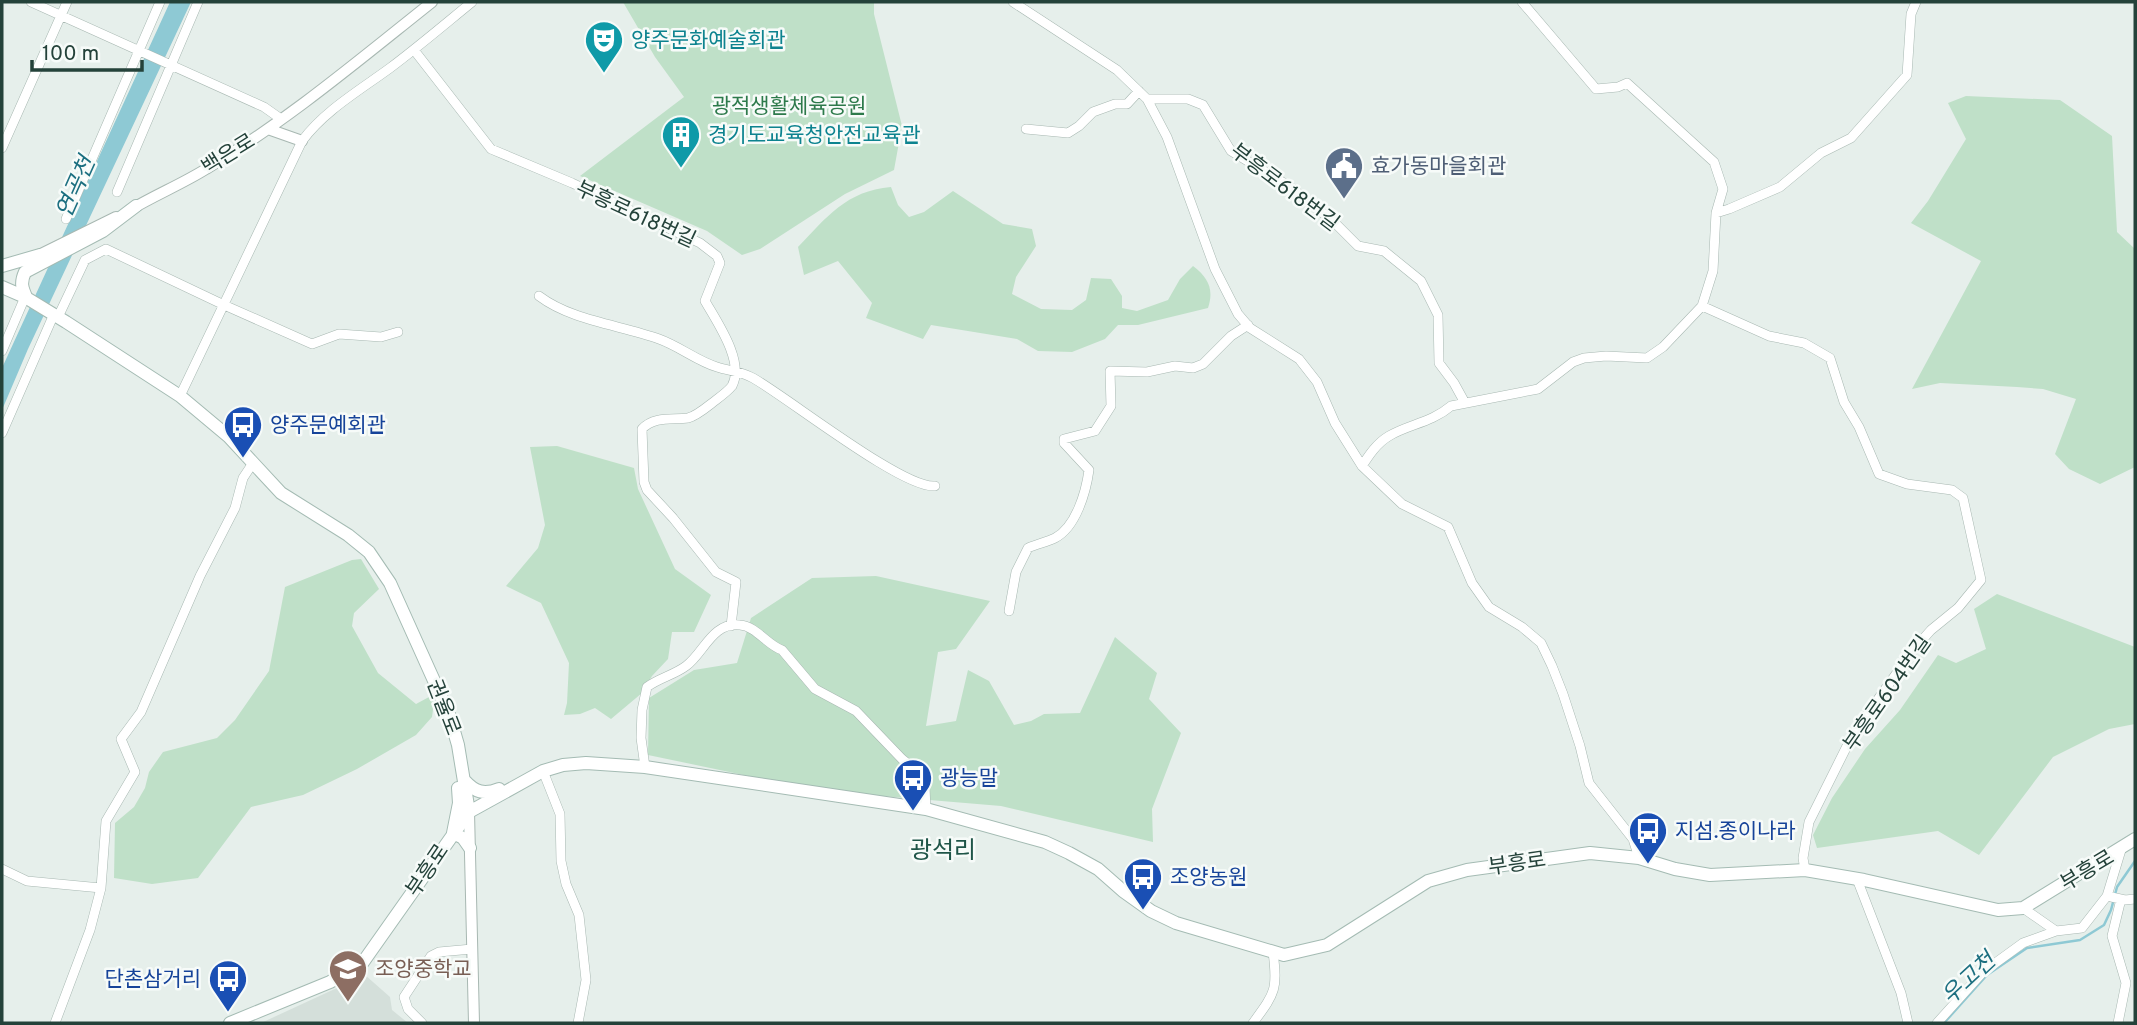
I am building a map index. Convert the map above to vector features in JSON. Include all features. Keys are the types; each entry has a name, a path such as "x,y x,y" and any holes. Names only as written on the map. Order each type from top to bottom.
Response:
{"main road":[{"path":"2,266 45,255 102,227 136,206"},
{"path":"25,297 21,280 25,272 45,255"},
{"path":"2,290 25,297"},
{"name":"권율로","path":"25,297 180,396 212,421 281,493 358,543 377,562 390,583 453,724 470,812"},
{"path":"461,761 457,776 459,803 453,833 463,838 470,848"},
{"name":"부흥로","path":"230,1023 330,982 360,965 470,812 543,771 563,765 586,763 645,767 926,809 1045,842 1098,869 1151,911 1176,923 1284,955 1327,945 1428,881 1454,874 1590,853 1639,858 1675,869 1710,875 1805,870 1998,909 2023,908 2135,839"},
{"path":"465,781 471,788 486,793 516,786"}],"street":[{"path":"31,2 264,107 281,119"},
{"path":"2,148 67,2"},
{"path":"66,219 160,2"},
{"path":"117,192 198,2"},
{"name":"백은로","path":"136,206 204,171 268,129 339,77 432,2"},
{"path":"180,396 302,141 330,113 472,2"},
{"path":"1013,2 1117,70 1143,95 1167,137 1215,269 1232,304 1248,325 1299,359 1317,382 1335,423 1362,466 1402,504 1448,527 1472,583 1489,607 1522,627 1541,643 1563,694 1589,783 1633,839 1639,858"},
{"path":"1362,466 1371,452 1388,436 1435,417 1451,406 1538,389 1573,362 1584,358 1647,358 1663,348 1702,306 1713,271 1716,213 1723,190 1714,162 1627,83 1618,87 1596,89 1522,2"},
{"path":"1716,213 1780,187 1821,153 1851,138 1907,75 1912,14 1916,2"},
{"name":"부흥로618번길","path":"414,50 491,149 572,183 700,243 717,256 720,263 705,301 721,329 736,363 736,371"},
{"name":"부흥로618번길","path":"1026,129 1068,132 1079,126 1093,112 1115,104 1127,104 1143,95 1188,99 1203,105 1231,150 1289,186 1334,222 1358,246 1384,251 1421,281 1438,315 1439,363 1465,403"},
{"path":"268,129 302,141"},
{"path":"2,433 85,260 106,249 312,344 339,334 381,337 398,332"},
{"path":"2,272 45,255"},
{"path":"539,296 575,314 660,339 716,367 751,377 896,471 926,487 935,486"},
{"path":"2,351 25,297"},
{"name":"부흥로604번길","path":"1702,306 1769,337 1804,343 1830,358 1844,402 1879,474 1907,484 1952,490 1963,498 1981,580 1958,608 1914,649 1853,734 1809,822 1803,858 1805,870"},
{"path":"1009,611 1016,572 1028,548 1056,538 1077,517 1089,470 1064,443 1064,439 1095,431 1111,406 1111,371 1147,372 1175,366 1193,368 1203,364 1231,336 1248,325"},
{"path":"731,626 736,582 716,572 647,490 644,482 642,429 647,423 663,419 692,418 731,387 736,371"},
{"path":"55,1023 80,961 101,888 106,821 135,772 121,739 141,712 200,576 235,508 243,478 253,463"},
{"path":"645,767 641,738 642,710 648,687 687,665 716,632 740,624 751,628 782,650 814,689 856,711 902,759 921,774 926,809"},
{"path":"543,771 559,814 561,861 566,884 579,915 586,979 578,1023"},
{"name":"권율로","path":"470,812 474,1023"},
{"path":"2118,1023 2126,983 2112,936 2120,850"},
{"path":"2,869 27,881 101,888"},
{"path":"1857,879 1896,981 1908,1023"},
{"path":"1937,1023 1983,972 2023,943 2056,931 2082,928 2114,898 2135,899"},
{"path":"2023,908 2056,931"},
{"path":"422,1023 408,1009 404,997 431,956 439,952 472,948"},
{"path":"1253,1023 1273,996 1277,979 1273,952"}],"shaded area":[{"name":"조양중학교","path":"365,975 390,997 392,1010 408,1023 261,1023"}],"green space":[{"name":"광적생활체육공원","path":"623,2 874,2 874,14 902,126 894,170 845,194 760,249 742,255 707,231 580,176 684,97 655,57"},
{"path":"1966,96 2060,100 2112,136 2117,232 2135,249 2135,467 2100,484 2069,469 2055,454 2076,399 2043,389 2017,387 1940,383 1912,389 1981,261 1911,223 1928,201 1966,139 1948,103"},
{"path":"891,187 898,205 909,217 924,212 953,191 1003,224 1032,229 1036,246 1016,277 1012,294 1041,309 1072,310 1086,300 1091,278 1111,279 1122,296 1122,308 1137,311 1168,300 1180,279 1193,266 1209,285 1208,308 1138,325 1118,325 1105,339 1072,352 1038,351 1017,339 931,325 923,339 866,318 872,303 838,261 804,275 798,247 838,207 875,189"},
{"path":"557,446 634,468 638,489 675,569 711,595 694,632 672,632 668,659 652,676 642,693 611,719 595,708 580,714 564,715 569,663 541,603 506,586 538,548 545,525 530,447"},
{"path":"361,559 379,589 354,613 352,626 378,673 416,704 429,697 434,702 432,717 416,735 357,769 303,795 251,807 198,878 152,884 114,878 115,823 134,807 145,788 149,772 163,752 217,738 235,720 269,671 285,587 352,560"},
{"path":"876,576 990,601 956,649 938,652 926,726 956,721 968,670 989,681 1014,725 1044,714 1080,713 1115,637 1157,673 1149,699 1181,733 1152,809 1153,842 1001,806 882,796 768,780 648,755 649,698 694,670 737,663 751,618 812,578"},
{"path":"1997,594 2135,647 2135,724 2109,729 2053,757 1979,855 1938,831 1817,848 1813,835 1832,798 1865,749 1900,710 1938,655 1956,663 1986,649 1974,609"}],"water":[{"path":"170,2 191,2 2,410 2,368"}],"waterway":[{"name":"우고천","path":"1944,1023 1987,975 2027,948 2080,940 2104,925 2117,887 2135,861"}],"place":[{"name":"양주문화예술회관","path":"604,74"},
{"name":"경기도교육청안전교육관","path":"681,169"},
{"name":"효가동마을회관","path":"1344,200"},
{"name":"양주문예회관","path":"243,459"},
{"name":"광능말","path":"913,812"},
{"name":"지섬.종이나라","path":"1648,865"},
{"name":"조양농원","path":"1143,911"},
{"name":"조양중학교","path":"348,1003"},
{"name":"단촌삼거리","path":"228,1013"}],"district":[{"name":"광석리","path":"943,850"}],"water label":[{"name":"연곡천","path":"75,187"}]}
